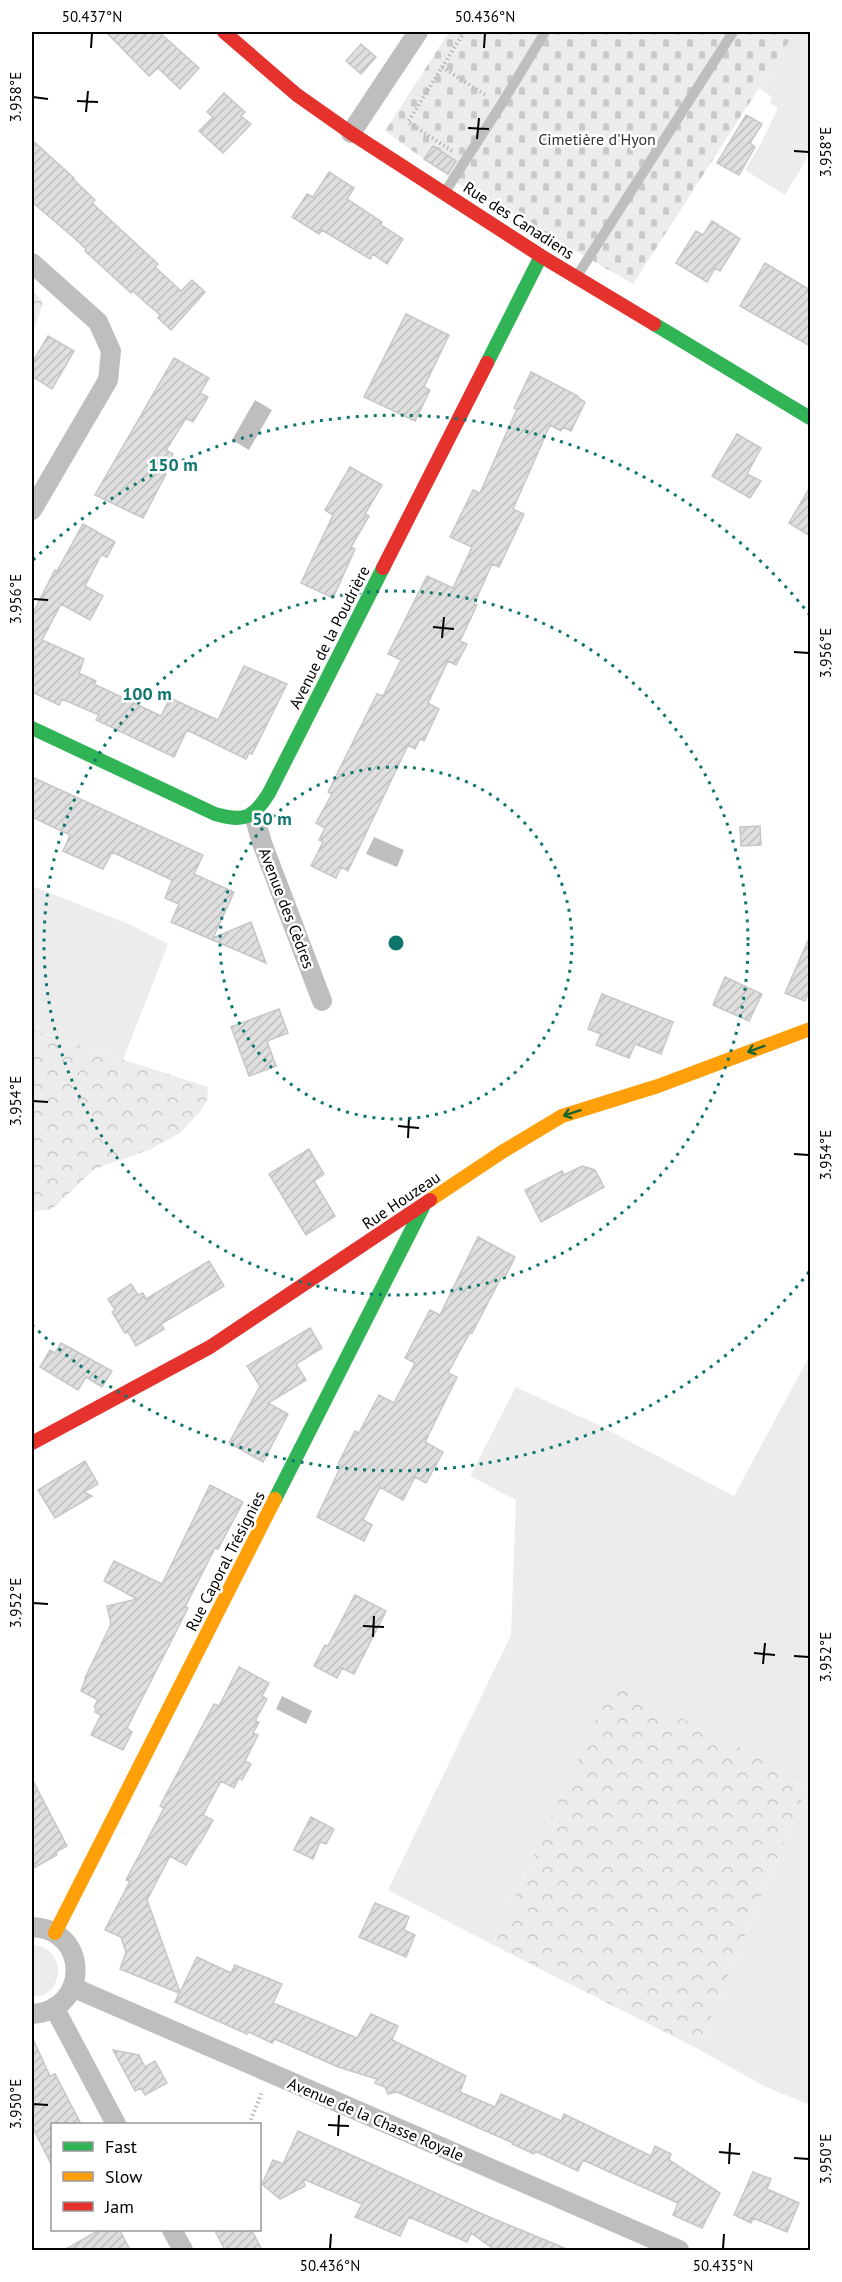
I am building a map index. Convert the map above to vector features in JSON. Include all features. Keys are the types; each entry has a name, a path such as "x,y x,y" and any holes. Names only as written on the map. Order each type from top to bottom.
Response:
{"street":[{"name":"Rue des Canadiens","path":"224,32 297,95 351,133 542,256 810,418"},
{"path":"351,133 418,32"},
{"name":"Avenue de la Poudrière","path":"254,815 269,793 542,256"},
{"path":"32,263 98,321 111,351 108,380 38,483 32,510"},
{"path":"32,728 215,814 230,819 243,819 254,815"},
{"name":"Avenue des Cèdres","path":"254,815 262,843 322,1001"},
{"name":"Rue Houzeau","path":"32,1443 210,1347 502,1152 562,1116 658,1086 810,1029"},
{"name":"Rue Caporal Trésignies","path":"55,1933 425,1204"},
{"path":"32,1927 47,1929 67,1944 76,1970 67,1997 55,2008 32,2014"},
{"name":"Avenue de la Chasse Royale","path":"72,1987 679,2250"},
{"path":"55,2008 115,2123"},
{"path":"172,2231 183,2250"}],"lane":[{"path":"445,192 545,32"},
{"path":"577,277 733,32"}],"path":[{"path":"453,151 408,122 464,32"},
{"path":"442,67 501,105"},
{"path":"249,2123 271,2073"}],"green space":[{"name":"Cimetière d'Hyon","path":"449,32 795,32 633,284 457,183 385,131"},
{"path":"795,32 810,32 810,153 785,195 745,170 778,108 770,103 772,97 759,88"},
{"path":"32,290 43,302 32,331"},
{"path":"32,886 129,924 168,944 123,1060 32,1030"},
{"path":"32,1030 208,1087 207,1100 200,1112 180,1133 151,1149 95,1169 52,1209 32,1212"},
{"path":"810,1355 810,2105 766,2087 698,2049 809,1781 528,1867 493,1945 388,1890 511,1635 516,1500 470,1476 516,1387 600,1426 734,1496"},
{"path":"612,1684 809,1782 698,2049 493,1945"},
{"path":"32,1945 47,1950 52,1955 56,1960 58,1974 52,1989 44,1995 32,1997"}],"shaded area":[{"path":"255,400 272,410 249,450 232,440"},
{"path":"374,837 404,850 397,867 366,854"},
{"path":"282,1696 312,1711 306,1724 276,1709"}],"building":[{"path":"106,32 159,32 199,68 180,89 158,68 149,76"},
{"path":"361,44 376,57 361,74 346,61"},
{"path":"224,93 245,112 241,116 251,124 223,153 199,131 213,117 207,112"},
{"path":"746,115 762,124 750,143 755,147 739,175 717,163"},
{"path":"32,140 74,178 95,200 92,203 158,264 155,267 181,291 192,280 205,292 171,330 158,318 160,315 133,291 131,293 73,237 32,202"},
{"path":"433,146 456,161 448,174 424,159"},
{"path":"329,172 354,188 347,199 403,239 387,264 373,254 370,259 322,230 319,234 292,217 307,194 313,197"},
{"path":"712,221 740,239 720,271 715,268 707,282 676,263 696,231 703,235"},
{"path":"765,263 810,290 810,346 740,306"},
{"path":"406,314 449,335 424,387 430,390 415,421 364,397"},
{"path":"48,336 74,351 52,389 32,376 32,363"},
{"path":"174,358 209,378 200,393 208,397 193,422 186,418 166,450 173,454 163,472 166,474 143,518 95,495"},
{"path":"531,372 578,396 585,402 571,431 563,427 561,431 550,425 513,509 524,514 499,567 492,564 474,604 477,605 460,641 467,644 456,665 448,661 428,703 439,709 424,741 420,739 415,749 408,745 348,871 341,867 336,878 311,866 323,842 319,840 325,828 316,823 332,794 328,792 377,694 383,696 401,660 388,654 427,576 453,588 472,547 450,537 473,490 480,493"},
{"path":"737,434 761,448 747,474 761,481 750,498 712,476"},
{"path":"350,467 382,485 365,514 369,516 351,547 355,549 333,598 301,583 333,515 325,510"},
{"path":"810,487 810,536 789,523"},
{"path":"83,524 115,542 107,557 101,555 85,586 103,596 90,620 61,604 42,640 84,659 79,673 96,681 94,684 161,716 170,698 218,720 244,666 287,684 252,754 249,753 246,759 187,730 174,757 96,720 99,715 62,699 59,705 32,692 32,615 55,570 57,571"},
{"path":"32,777 203,855 194,874 234,892 213,938 251,922 266,963 171,922 179,904 165,898 172,880 112,852 103,869 63,851 70,835 32,817"},
{"path":"760,826 761,845 741,846 740,827"},
{"path":"810,936 810,989 805,1001 785,993"},
{"path":"725,977 762,994 749,1021 713,1005"},
{"path":"602,994 673,1022 661,1054 635,1044 629,1058 596,1045 601,1034 588,1029"},
{"path":"279,1009 288,1033 267,1041 276,1066 249,1076 231,1027"},
{"path":"309,1149 324,1174 314,1181 335,1216 306,1235 269,1174"},
{"path":"582,1166 595,1170 604,1187 541,1222 525,1190 562,1171 564,1175"},
{"path":"478,1237 515,1257 506,1275 503,1274 448,1373 457,1377 425,1442 443,1452 426,1483 415,1477 403,1500 380,1487 363,1520 372,1525 364,1541 317,1517 341,1466 338,1464 355,1431 359,1433 379,1395 394,1403 415,1363 405,1358 430,1310 440,1315"},
{"path":"209,1261 224,1286 161,1324 164,1329 136,1346 112,1312 115,1310 108,1299 131,1284 138,1295 143,1293 146,1299"},
{"path":"310,1328 322,1348 296,1364 306,1380 268,1403 288,1414 263,1462 229,1443 260,1386 247,1366"},
{"path":"61,1343 112,1371 102,1387 86,1377 78,1390 40,1367 50,1350 55,1353"},
{"path":"85,1461 98,1484 84,1492 92,1496 55,1518 38,1490"},
{"path":"210,1485 243,1502 218,1549 215,1548 185,1607 188,1608 127,1728 132,1732 123,1750 91,1735 101,1715 95,1712 94,1707 98,1700 81,1691 111,1624 107,1606 137,1599 104,1581 114,1561 162,1584"},
{"path":"355,1595 386,1611 354,1674 342,1668 337,1678 314,1666 325,1645 328,1646"},
{"path":"239,1667 269,1683 262,1696 267,1699 255,1721 259,1722 253,1733 258,1735 245,1761 251,1764 242,1780 239,1778 234,1788 221,1781 203,1815 213,1820 200,1843 186,1865 170,1856 147,1900 180,1992 197,1957 231,1973 235,1965 282,1984 273,2003 357,2038 371,2014 398,2026 392,2040 466,2076 460,2092 495,2107 501,2094 561,2121 564,2114 651,2156 655,2146 671,2154 669,2160 720,2193 702,2228 673,2215 678,2203 583,2160 578,2171 535,2151 534,2154 397,2092 388,2094 385,2087 375,2083 377,2079 338,2067 275,2039 272,2043 249,2032 247,2034 175,2002 179,1993 120,1969 126,1952 121,1937 105,1930 130,1881 126,1880 164,1808 160,1806 214,1704 219,1706"},
{"path":"32,1779 67,1846 56,1852 57,1855 32,1869"},
{"path":"311,1817 334,1829 326,1844 320,1842 313,1859 294,1850"},
{"path":"375,1903 409,1917 404,1930 415,1935 406,1957 359,1937"},
{"path":"32,2037 50,2076 55,2074 80,2123 51,2123 51,2164 32,2126"},
{"path":"113,2050 139,2055 145,2067 155,2061 167,2083 145,2095 141,2088 135,2091"},
{"path":"298,2131 480,2213 569,2250 495,2250 471,2233 467,2242 409,2217 400,2236 355,2217 362,2204 303,2179 305,2186 280,2199 262,2184 273,2160 283,2164"},
{"path":"753,2172 771,2179 767,2189 799,2203 787,2232 753,2218 751,2223 734,2215"},
{"path":"97,2231 120,2231 130,2250 64,2250"},
{"path":"215,2231 252,2231 262,2250 225,2250"}],"traffic: fast":[{"path":"487,363 541,256"},
{"path":"654,324 810,418"},
{"path":"32,728 215,814 233,818 247,816 258,808 269,793 383,568"},
{"path":"275,1499 423,1207"}],"traffic: slow":[{"path":"430,1200 502,1152 562,1116 658,1086 810,1029"},
{"path":"55,1933 275,1499"}],"traffic: jam":[{"path":"224,32 297,95 351,133 541,256 654,324"},
{"path":"383,568 487,363"},
{"path":"32,1443 210,1347 430,1200"}]}
